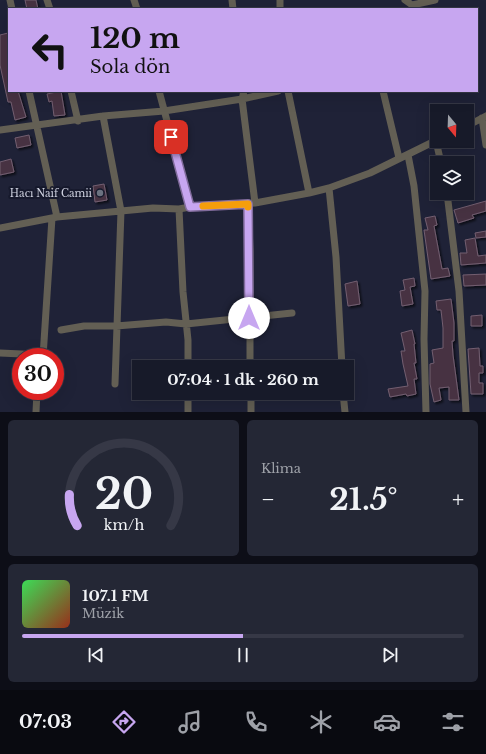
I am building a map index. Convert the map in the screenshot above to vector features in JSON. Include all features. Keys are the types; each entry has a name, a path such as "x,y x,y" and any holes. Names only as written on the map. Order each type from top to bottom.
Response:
{"street":[{"path":"404,0 412,5 435,0"},
{"path":"29,92 54,218 44,348"},
{"path":"71,92 78,121"},
{"path":"159,92 190,207"},
{"path":"244,92 242,99 252,203 249,318 250,360"},
{"path":"0,130 78,121 103,116 164,111 242,99 274,92"},
{"path":"288,92 309,193"},
{"path":"383,92 399,158"},
{"path":"103,116 121,211 114,384"},
{"path":"474,122 484,117 486,144"},
{"path":"0,228 54,218 154,208 179,209 252,203 309,193 330,188 370,173 430,144"},
{"path":"408,155 414,186 425,291 424,339 426,412"},
{"path":"330,188 336,258 342,360"},
{"path":"448,200 459,291 466,412"},
{"path":"179,209 188,360"},
{"path":"61,330 84,326 116,326 166,322 186,324 292,313"},
{"path":"0,353 12,354"},
{"path":"36,412 37,400"},
{"path":"188,400 188,412"},
{"path":"251,400 251,412"},
{"path":"344,400 345,412"}],"building":[{"path":"25,0 36,0 38,8 27,8"},
{"path":"8,33 8,92 18,92 26,117 15,120 11,102 8,102 0,65 0,35"},
{"path":"61,92 65,115 54,116 52,101 49,102 47,94"},
{"path":"29,135 31,145 17,148 15,138"},
{"path":"11,159 14,172 0,175 0,162"},
{"name":"Hacı Naif Camii","path":"104,184 107,200 95,202 93,186"},
{"path":"486,201 486,211 472,215 474,218 458,223 454,210"},
{"path":"435,216 437,225 434,226 442,269 448,268 450,276 431,279 424,230 428,230 425,218"},
{"path":"486,231 486,237 476,238 475,233"},
{"path":"475,238 478,256 486,255 486,263 461,265 460,253 467,253 465,240"},
{"path":"486,274 486,285 464,286 463,275"},
{"path":"414,278 415,286 410,287 413,304 402,306 400,291 405,290 403,280"},
{"path":"357,281 360,304 348,306 345,284"},
{"path":"451,299 454,323 454,341 452,341 453,355 459,400 449,400 449,387 439,388 441,400 434,402 430,384 430,364 434,363 432,350 443,348 441,310 437,310 436,301"},
{"path":"482,315 482,326 471,326 471,316"},
{"path":"412,330 415,344 416,363 414,363 417,379 414,379 416,394 390,397 388,389 408,386 401,351 405,351 401,333"},
{"path":"479,348 480,366 483,366 483,373 479,373 479,383 483,383 483,394 471,394 468,349"}],"slow traffic":[{"path":"203,206 248,204 248,207"}],"place":[{"name":"Hacı Naif Camii","path":"100,193"}],"route":[{"path":"171,137 190,207 248,204 250,250 249,318"}]}
